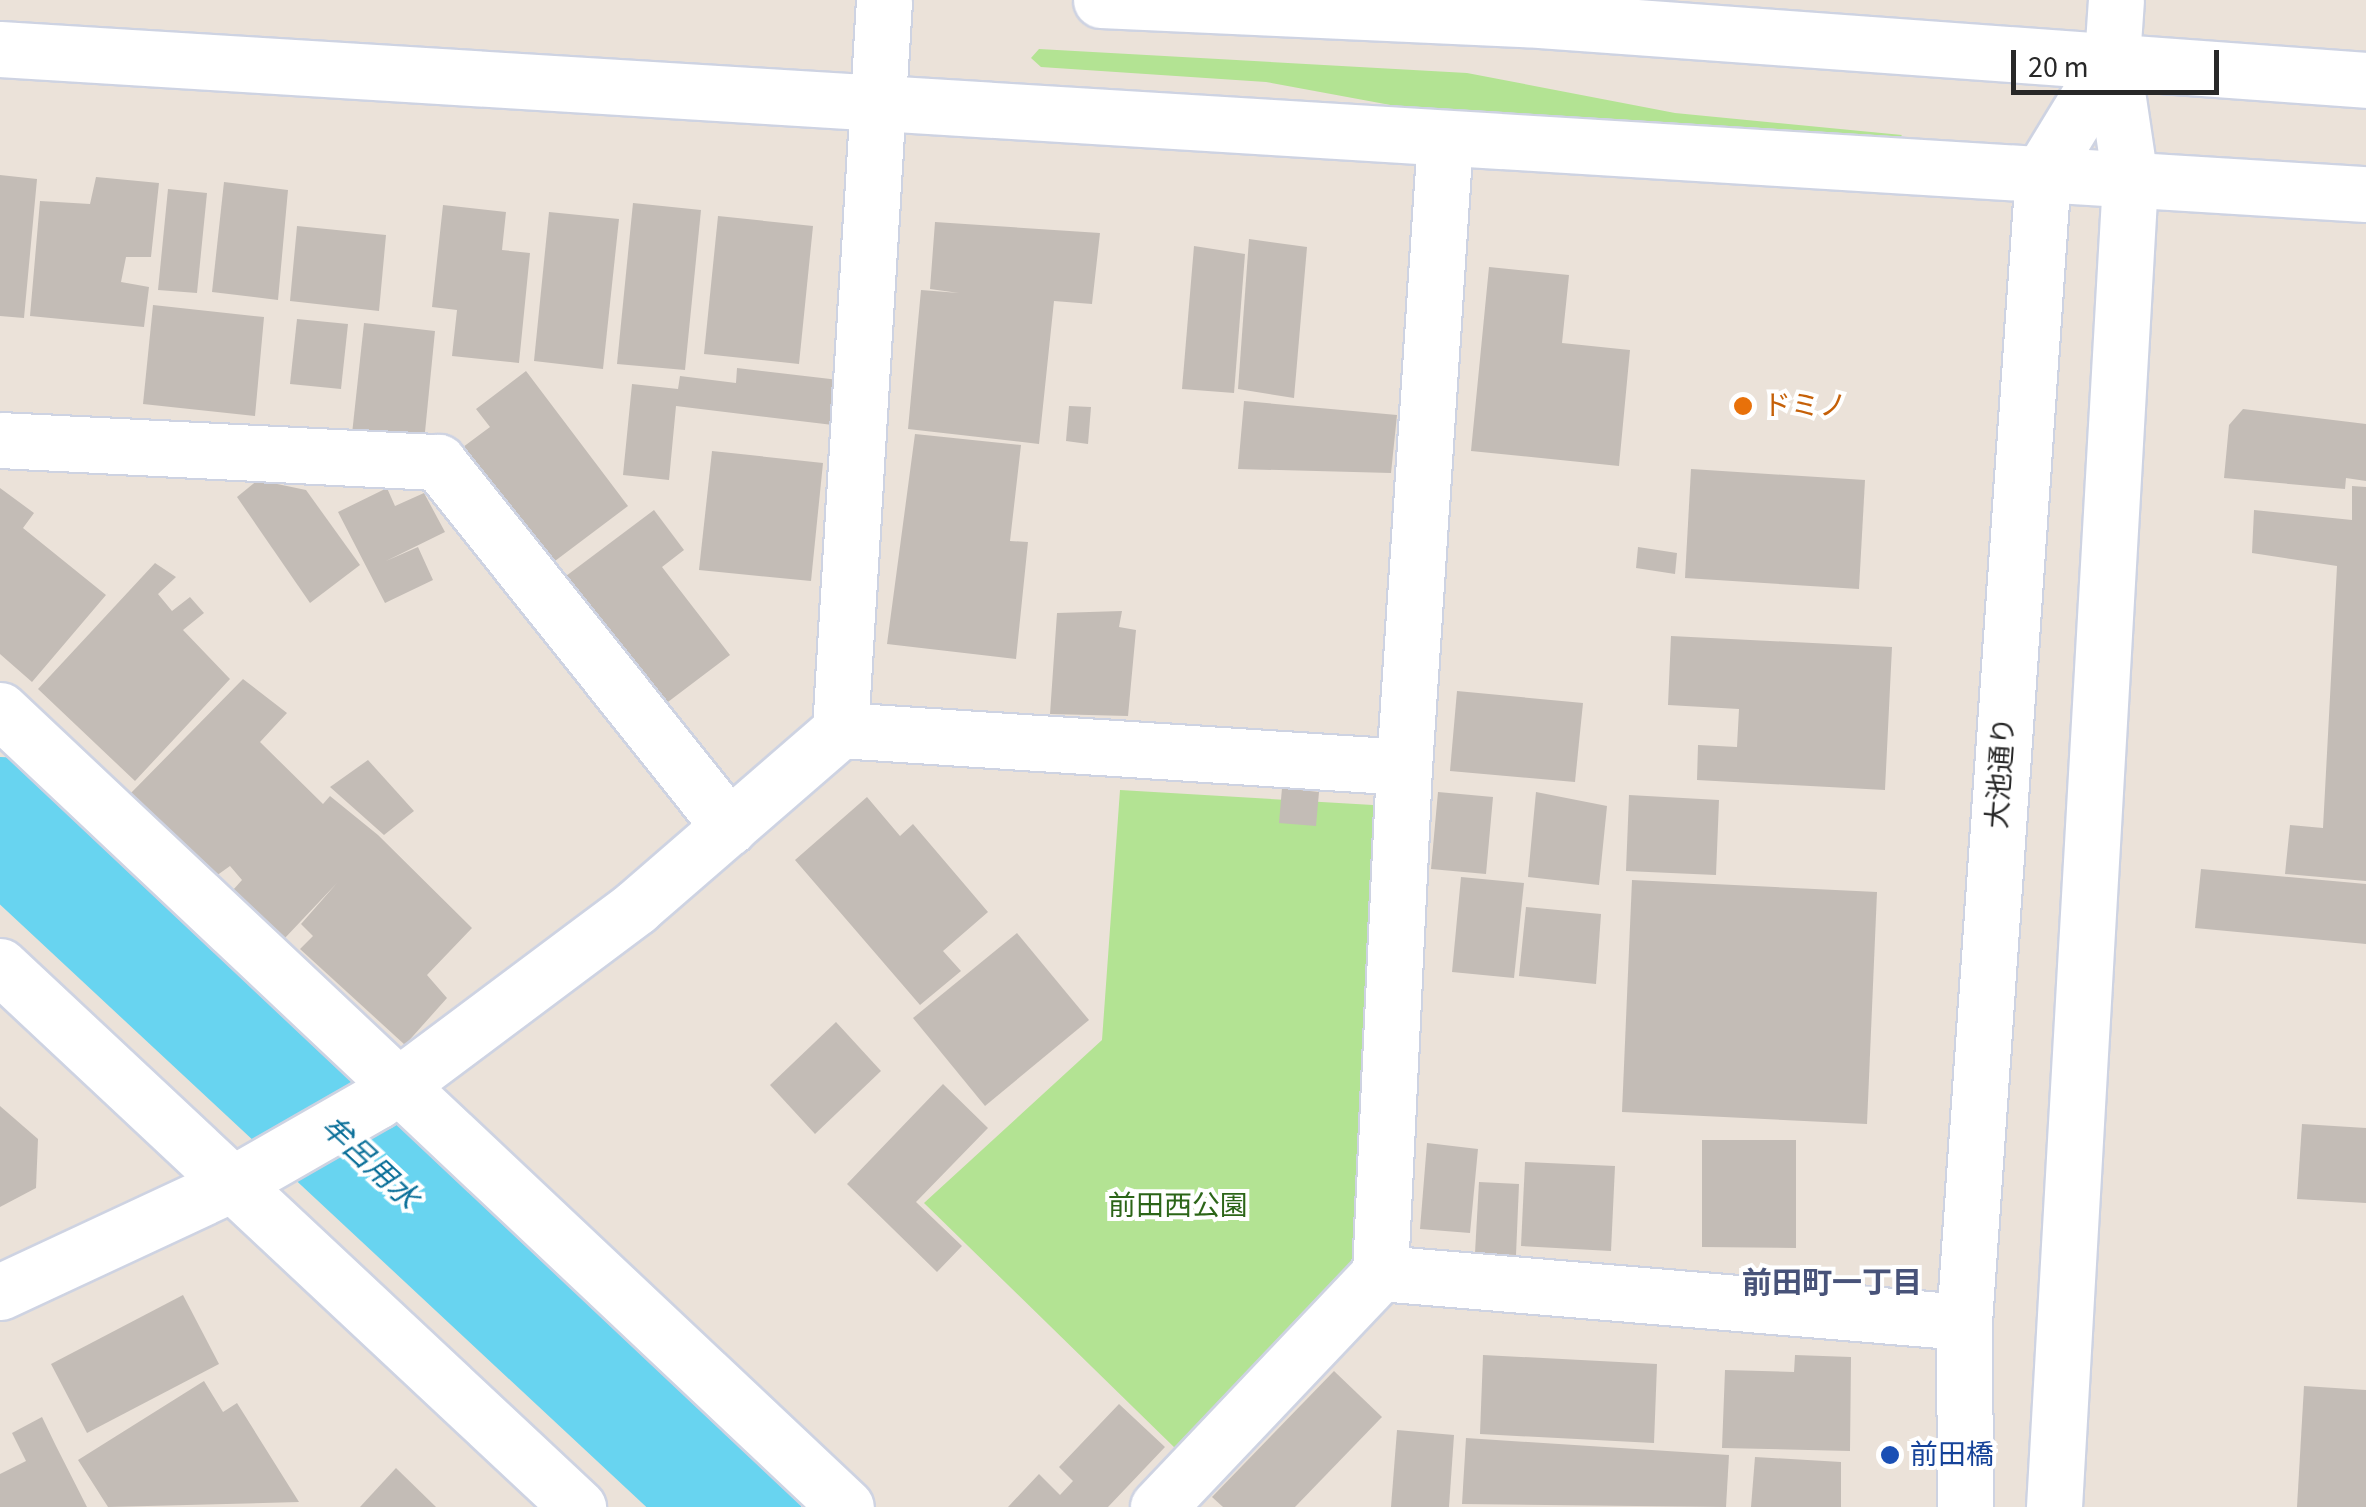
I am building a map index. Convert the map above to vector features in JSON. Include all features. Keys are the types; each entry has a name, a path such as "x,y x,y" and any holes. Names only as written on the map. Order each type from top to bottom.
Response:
{"street":[{"path":"840,730 884,0"},
{"path":"1101,0 1526,9 2366,80"},
{"name":"大池通り","path":"2054,1507 2130,179 2112,58 2116,0"},
{"path":"0,49 879,108 2043,172 2366,194"},
{"name":"大池通り","path":"1965,1507 1964,1322 2043,172 2112,58"},
{"path":"1158,1507 1380,1272 1404,767 1446,138"},
{"path":"0,440 438,462 728,827"},
{"path":"0,710 389,1092 846,1507"},
{"path":"0,1292 312,1146 389,1092 728,827 840,730 1404,767"},
{"path":"0,966 578,1507"},
{"path":"1380,1272 1964,1322"}],"green space":[{"path":"1039,49 1467,73 1675,113 1902,135 1893,146 1488,123 1266,82 1041,67 1031,58"},
{"name":"前田西公園","path":"1120,790 1373,805 1382,817 1354,1252 1344,1288 1177,1450 924,1203 1102,1040"}],"building":[{"path":"0,175 37,179 24,318 0,316"},
{"path":"96,177 159,183 151,257 126,257 121,282 149,287 144,327 30,316 40,201 90,204"},
{"path":"224,182 288,190 278,300 212,292"},
{"path":"168,189 207,193 197,293 158,290"},
{"path":"633,203 701,210 685,370 617,364"},
{"path":"443,205 506,212 502,250 530,253 519,363 452,356 457,310 432,307"},
{"path":"549,212 619,219 603,369 534,361"},
{"path":"718,216 813,226 799,364 704,354"},
{"path":"935,222 1100,233 1092,304 1054,301 1039,444 908,429 921,290 959,293 930,289"},
{"path":"297,226 386,235 379,311 290,301"},
{"path":"1249,239 1307,247 1294,398 1238,389"},
{"path":"1194,246 1245,254 1234,393 1182,389"},
{"path":"1489,267 1569,275 1562,343 1630,350 1619,466 1471,451"},
{"path":"153,305 264,317 255,416 143,404"},
{"path":"297,319 348,324 341,389 290,384"},
{"path":"364,323 435,331 424,442 352,434"},
{"path":"737,368 839,380 833,425 676,406 669,480 623,475 632,384 678,389 680,376 736,383"},
{"path":"526,371 628,506 543,570 455,453 490,427 476,409"},
{"path":"1244,401 1397,415 1391,473 1238,469"},
{"path":"1069,406 1091,407 1088,444 1066,441"},
{"path":"2243,409 2366,424 2366,481 2346,478 2345,489 2224,478 2229,425"},
{"path":"915,434 1021,445 1010,541 1028,542 1016,659 887,644"},
{"path":"712,451 823,463 811,581 699,570"},
{"path":"1691,469 1865,480 1859,589 1685,578"},
{"path":"258,480 306,490 360,565 310,603 237,497"},
{"path":"2352,486 2366,487 2366,881 2285,874 2290,825 2323,828 2337,566 2252,553 2254,510 2352,520"},
{"path":"0,488 34,513 23,528 106,595 32,682 0,654"},
{"path":"387,488 395,506 424,493 445,532 386,561 418,547 433,580 385,603 338,512"},
{"path":"654,510 684,550 662,567 730,655 656,711 558,582"},
{"path":"1638,547 1677,553 1675,574 1636,568"},
{"path":"155,563 176,577 158,594 172,611 190,597 204,613 183,630 230,679 135,781 38,689"},
{"path":"1122,611 1119,627 1136,630 1128,716 1050,714 1057,613"},
{"path":"1671,636 1892,647 1885,790 1697,780 1698,745 1737,747 1739,709 1668,705"},
{"path":"243,679 287,713 260,742 323,804 330,796 378,835 472,928 427,975 447,998 405,1045 300,949 313,936 301,924 337,883 284,939 233,890 242,880 230,866 216,876 129,795"},
{"path":"1457,691 1583,703 1575,782 1450,771"},
{"path":"368,760 414,811 384,835 330,787"},
{"path":"1282,788 1319,792 1316,826 1279,823"},
{"path":"1438,792 1493,797 1486,874 1431,869"},
{"path":"1536,792 1607,806 1599,885 1528,877"},
{"path":"1629,795 1719,800 1716,875 1626,871"},
{"path":"867,797 900,836 913,824 988,912 943,951 961,971 920,1005 795,860"},
{"path":"2201,869 2366,884 2366,944 2195,928"},
{"path":"1461,877 1524,883 1514,978 1452,972"},
{"path":"1632,880 1877,892 1867,1124 1622,1112"},
{"path":"1526,907 1601,914 1596,984 1519,976"},
{"path":"1017,933 1089,1020 985,1106 913,1018"},
{"path":"836,1022 881,1071 815,1134 770,1085"},
{"path":"943,1084 988,1128 916,1202 962,1246 937,1272 847,1184"},
{"path":"0,1106 38,1139 36,1188 0,1207"},
{"path":"2302,1124 2366,1128 2366,1203 2297,1199"},
{"path":"1702,1140 1796,1140 1796,1248 1702,1247"},
{"path":"1427,1143 1478,1149 1470,1233 1420,1229"},
{"path":"1525,1162 1615,1166 1611,1251 1521,1246"},
{"path":"1479,1182 1519,1184 1516,1255 1475,1253"},
{"path":"183,1295 219,1364 87,1433 51,1364"},
{"path":"1483,1355 1657,1364 1654,1443 1480,1434"},
{"path":"1795,1355 1851,1357 1850,1451 1722,1448 1725,1370 1794,1372"},
{"path":"1334,1371 1382,1417 1295,1507 1223,1507 1212,1497"},
{"path":"204,1381 223,1412 237,1403 299,1502 108,1507 78,1460"},
{"path":"2304,1386 2366,1390 2366,1507 2297,1507"},
{"path":"1119,1404 1165,1447 1108,1507 1008,1507 1039,1474 1060,1495 1073,1481 1059,1467"},
{"path":"42,1417 87,1507 0,1507 0,1474 26,1461 12,1433"},
{"path":"1397,1430 1454,1435 1449,1507 1391,1507"},
{"path":"1466,1438 1729,1455 1726,1507 1462,1504"},
{"path":"1755,1457 1841,1462 1841,1507 1751,1507"},
{"path":"396,1468 436,1507 360,1507"}],"waterway":[{"name":"牟呂用水","path":"0,819 738,1507"}],"place":[{"name":"ドミノ","path":"1743,406"},
{"name":"前田橋","path":"1890,1455"}],"district":[{"name":"前田町一丁目","path":"1832,1284"}]}
